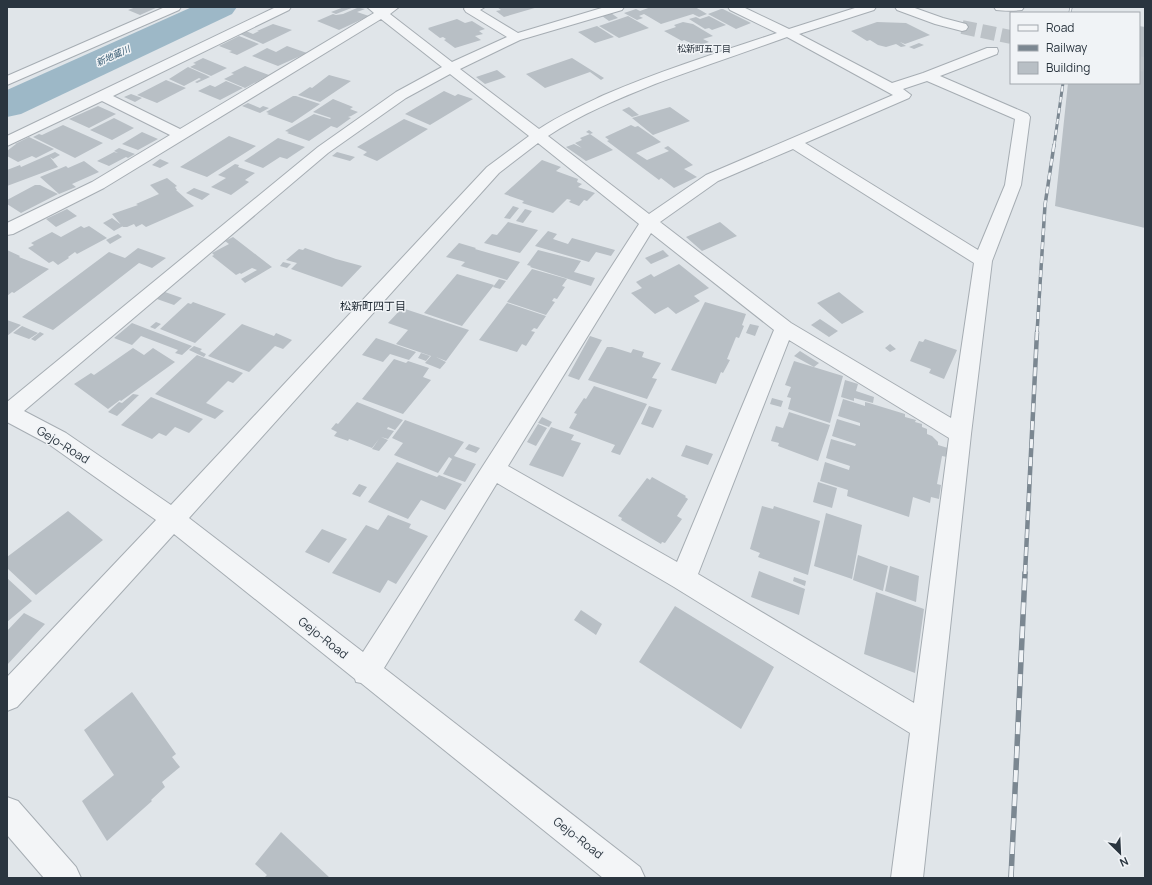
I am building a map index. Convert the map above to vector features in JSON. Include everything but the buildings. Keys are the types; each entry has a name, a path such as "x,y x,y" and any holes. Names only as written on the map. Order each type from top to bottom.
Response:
{"street":[{"path":"7,81 174,7"},
{"path":"7,142 285,7"},
{"path":"479,7 470,9 516,37"},
{"path":"8,413 323,150 401,95 451,68 516,37 618,7"},
{"path":"366,672 649,222 712,178 904,95 788,33 734,7"},
{"path":"7,697 173,519 493,170 538,136 565,118 628,90 688,67 870,7"},
{"path":"901,7 939,21 962,27"},
{"path":"1000,7 1018,7"},
{"path":"7,230 98,185 182,135 383,9 451,68 784,328 960,434"},
{"path":"891,88 928,76 992,51"},
{"path":"907,878 960,434 983,261 1013,185 1023,117 928,76"},
{"path":"102,96 182,135"},
{"path":"793,142 983,261"},
{"path":"683,579 784,328"},
{"name":"Gejo-Road","path":"8,413 58,439 173,519 616,873"},
{"path":"493,469 683,579 925,726"},
{"path":"7,812 65,878"}],"waterway":[{"name":"新地蔵川","path":"7,105 220,7"}],"tunnel":[{"path":"962,27 1010,37"},
{"path":"1140,63 1145,65"}],"railway":[{"path":"1070,12 1071,7"},
{"path":"1054,146 1063,84"},
{"path":"1037,333 1045,205 1054,145"},
{"path":"1025,574 1037,332"},
{"path":"1011,878 1025,573"}],"district":[{"name":"松新町五丁目","path":"704,49"},
{"name":"松新町四丁目","path":"373,306"}]}
